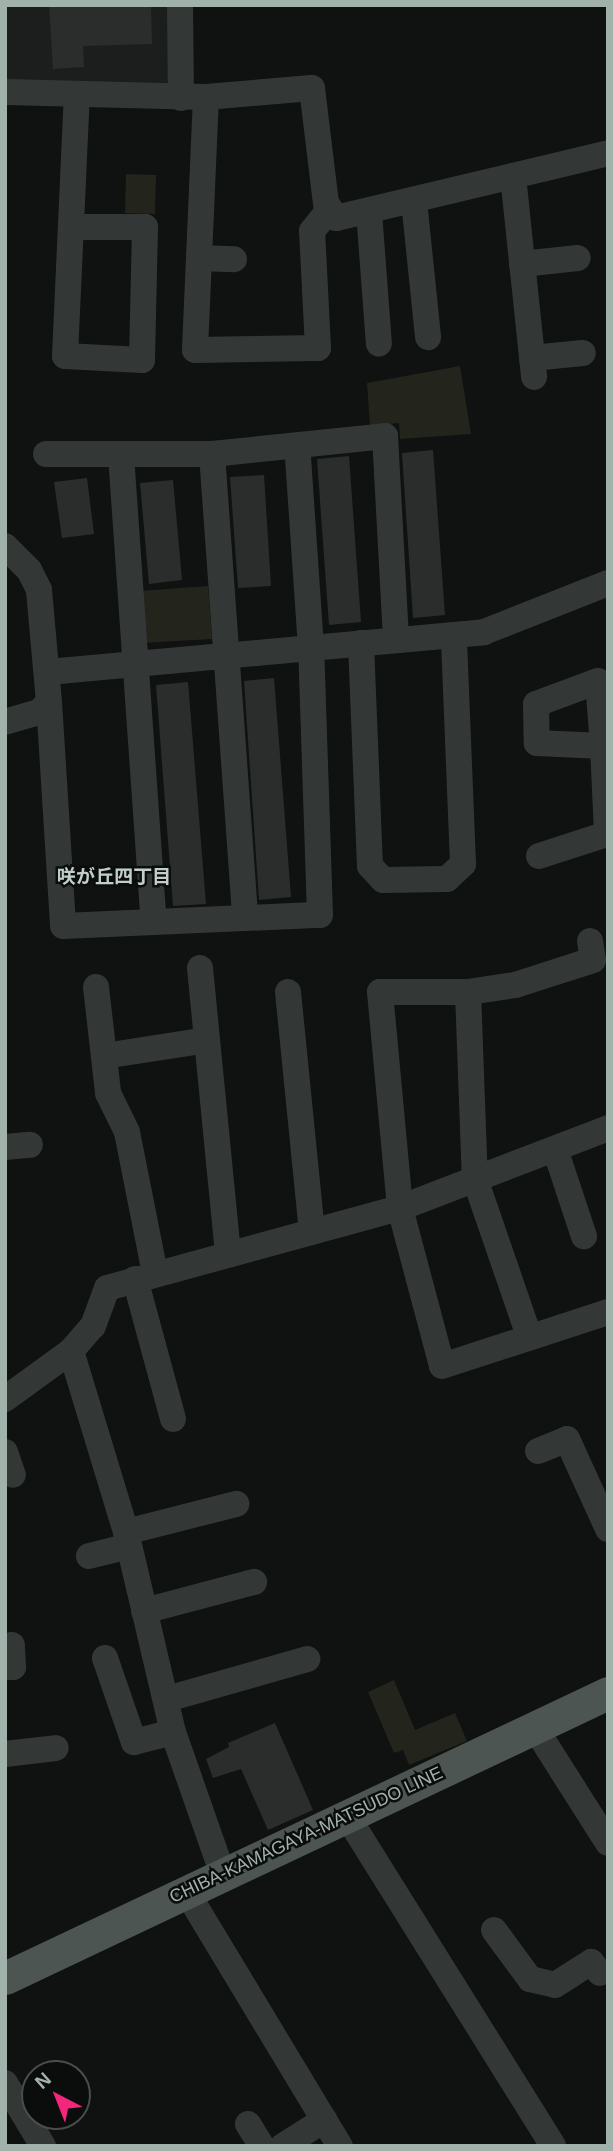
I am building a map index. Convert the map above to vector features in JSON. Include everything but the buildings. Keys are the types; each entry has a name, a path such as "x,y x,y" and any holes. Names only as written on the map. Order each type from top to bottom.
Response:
{"main road":[{"name":"CHIBA-KAMAGAYA-MATSUDO LINE","path":"5,1978 608,1693"}],"street":[{"path":"5,92 193,98 312,88 329,210 313,231 318,348 195,350 199,258 193,98 180,5"},
{"path":"71,227 145,227 142,360 65,356 77,96"},
{"path":"329,210 343,218 608,153"},
{"path":"513,176 533,368 583,354"},
{"path":"414,201 428,337"},
{"path":"369,212 379,344"},
{"path":"199,258 234,259"},
{"path":"522,264 578,258"},
{"path":"46,454 212,454 385,436 397,640"},
{"path":"5,546 36,581 48,672 42,708 63,926 320,915 311,648 297,445"},
{"path":"212,454 246,918"},
{"path":"121,455 154,922"},
{"path":"48,672 484,632 608,583"},
{"path":"361,643 370,866 383,880 447,879 463,864 454,635"},
{"path":"5,722 42,708"},
{"path":"539,856 607,834 605,746"},
{"path":"590,941 593,960 515,985 468,992 380,992 400,1208 442,1366 608,1312"},
{"path":"200,968 228,1252"},
{"path":"96,987 108,1093 127,1132 145,1276 173,1419"},
{"path":"288,992 312,1232"},
{"path":"468,992 475,1180 529,1336"},
{"path":"104,1056 207,1040"},
{"path":"5,1399 71,1351 93,1325 107,1288 228,1252 400,1208 608,1128"},
{"path":"555,1149 584,1236"},
{"path":"71,1351 128,1539 173,1731 223,1875"},
{"path":"538,1451 567,1439 608,1529"},
{"path":"89,1556 128,1539 236,1504"},
{"path":"144,1611 254,1582"},
{"path":"105,1658 134,1742 173,1731"},
{"path":"167,1699 307,1660"},
{"path":"535,1728 608,1843"},
{"path":"5,1754 56,1748"},
{"path":"347,1816 553,2146"},
{"path":"186,1891 340,2146"},
{"path":"494,1930 530,1979 555,1985 591,1962 605,1976"},
{"path":"5,2083 43,2146"},
{"path":"283,2146 324,2120"}],"shaded area":[{"path":"5,5 174,5 174,83 5,81"},
{"path":"126,174 156,175 155,214 125,213"},
{"path":"460,366 471,434 400,439 399,423 370,426 367,383"},
{"path":"208,586 212,639 143,643 139,591"},
{"path":"394,1680 415,1730 455,1713 467,1741 409,1765 403,1750 394,1753 368,1692"}],"district":[{"name":"咲が丘四丁目","path":"114,877"}]}
